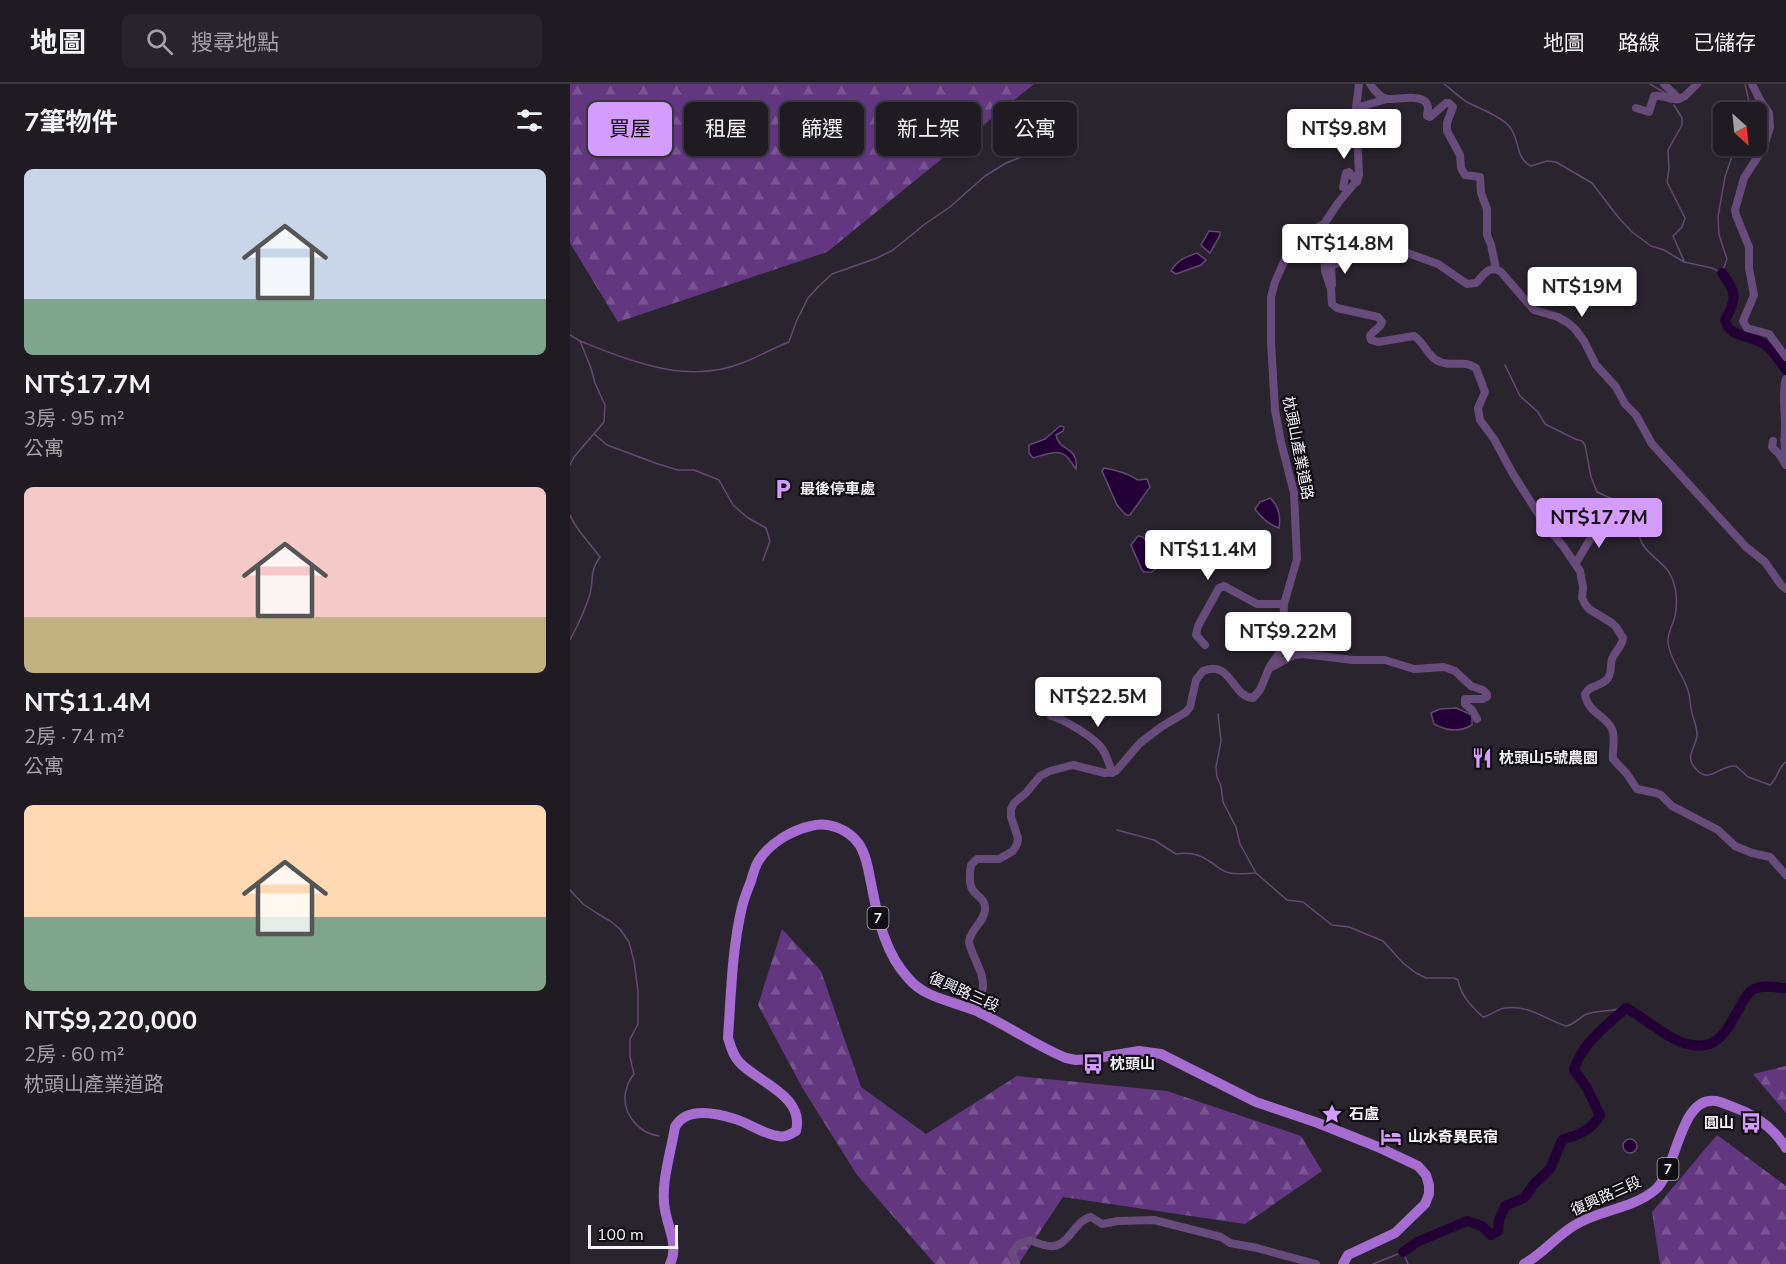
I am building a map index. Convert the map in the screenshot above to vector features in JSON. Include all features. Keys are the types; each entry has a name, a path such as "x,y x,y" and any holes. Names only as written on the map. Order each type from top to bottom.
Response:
{"main road":[{"name":"復興路三段","path":"670,1264 674,1255 673,1243 664,1209 663,1193 675,1127 679,1120 686,1115 710,1114 734,1118 779,1137 796,1131 794,1110 785,1097 738,1061 731,1049 728,1038 732,968 742,906 759,861 772,845 788,835 815,825 845,831 861,847 877,914 888,946 908,979 918,988 933,996 974,1010 1066,1058 1091,1059 1139,1051 1161,1054 1256,1102 1318,1123 1419,1166 1430,1185 1425,1204 1395,1233 1348,1255 1341,1263"},
{"name":"復興路三段","path":"1524,1264 1538,1256 1559,1236 1575,1225 1638,1200 1654,1191 1663,1181 1692,1110 1707,1101 1716,1101 1748,1112 1778,1134 1786,1148"}],"street":[{"path":"1357,182 1359,175 1356,108 1359,84"},
{"path":"1370,84 1387,99"},
{"path":"1664,84 1679,99"},
{"path":"1636,108 1649,112 1654,96 1679,99 1697,84"},
{"path":"1752,84 1769,113 1770,127 1764,147 1744,178 1735,210 1749,247 1749,268 1754,295 1743,321 1747,328 1768,334 1786,357"},
{"path":"1356,108 1387,99 1416,97 1427,103 1427,113 1430,117 1446,104 1449,103 1453,107 1447,123 1447,131 1458,151 1462,172 1465,175 1480,177 1481,194 1487,209 1486,231 1496,269 1534,310 1558,317 1575,329 1596,365 1616,387 1625,404 1636,415 1652,444 1746,547 1765,562 1786,589"},
{"path":"1343,187 1346,173 1352,173 1357,182"},
{"name":"枕頭山產業道路","path":"1112,773 1120,768 1140,743 1186,712 1190,707 1196,680 1203,670 1222,671 1244,696 1253,698 1260,690 1269,668 1282,649 1284,604 1297,560 1298,544 1294,493 1275,410 1271,351 1271,297 1275,282 1298,236 1324,224 1338,203 1357,182"},
{"path":"1291,247 1316,235 1346,233 1376,238 1399,250 1438,264 1471,284 1479,280 1485,272 1496,269"},
{"path":"1291,247 1318,245 1322,247 1325,253 1325,271 1331,288"},
{"path":"1351,256 1331,266 1332,304 1337,308 1381,319 1382,324 1370,336 1371,340 1378,342 1414,336 1423,343 1435,360 1447,364 1467,363 1476,368 1485,392 1478,408 1480,420 1494,439 1546,526 1576,563 1582,577 1583,601 1589,609 1616,627 1623,638 1611,662 1608,679 1592,686 1585,694 1587,703 1611,727 1614,736 1613,759 1637,789 1660,795 1672,806 1718,830 1735,846 1752,853 1770,856 1786,875"},
{"path":"1786,379 1783,443 1786,454"},
{"path":"1773,441 1772,447 1786,465"},
{"path":"1576,563 1589,541 1606,522"},
{"path":"1205,645 1196,635 1198,626 1219,588 1224,586 1257,604 1284,604"},
{"path":"1269,668 1294,655 1303,654 1353,660 1385,660 1409,668 1437,666 1449,668 1471,686 1487,694 1487,697 1483,699 1465,699 1465,704 1477,719"},
{"path":"974,1010 983,985 969,936 986,909 984,901 972,889 971,865 977,859 999,859 1013,851 1018,838 1011,817 1011,809 1040,776 1073,765 1112,773 1108,760 1099,745 1062,719 1051,716"},
{"path":"1016,1264 1012,1253 1019,1244 1030,1240 1046,1246 1059,1245 1083,1220 1091,1217 1102,1224 1145,1220 1165,1222 1221,1237 1230,1243 1316,1264"}],"green space":[{"path":"570,84 1034,84 1012,102 993,102 993,117 981,127 981,102 876,102 876,156 945,156 827,252 618,322 570,243"},
{"path":"782,929 821,971 861,1087 926,1134 1017,1076 1167,1091 1301,1136 1322,1171 1245,1224 1063,1197 1020,1264 935,1264 857,1175 803,1089 758,1005"},
{"path":"1786,1066 1786,1113 1753,1074"},
{"path":"1717,1135 1786,1186 1786,1264 1660,1264 1652,1212"}],"shaded area":[{"path":"1209,231 1220,232 1210,253 1201,245"},
{"path":"1197,253 1206,260 1201,265 1176,274 1171,271 1179,262"},
{"path":"1060,426 1064,427 1063,431 1056,435 1061,444 1075,456 1076,469 1064,454 1051,453 1033,458 1029,453 1029,445 1045,439"},
{"path":"1104,468 1122,472 1138,480 1147,479 1150,487 1130,515 1126,515 1117,505 1102,471"},
{"path":"1270,498 1279,512 1279,528 1272,525 1255,509 1260,502"},
{"path":"1138,536 1143,537 1153,551 1157,567 1152,572 1142,570 1131,545"},
{"path":"1456,708 1472,715 1472,725 1453,730 1434,724 1431,713 1440,709"},
{"path":"1630,1139 1635,1141 1637,1146 1635,1151 1630,1153 1625,1151 1623,1146 1625,1141"}],"waterway":[{"path":"1444,84 1467,102 1505,122 1513,131 1522,158 1531,166 1547,161 1556,162 1592,183 1632,232 1651,246 1664,250 1684,262 1712,268 1722,273 1727,259 1719,235 1718,217 1725,177 1732,156"},
{"path":"1650,84 1667,94"},
{"path":"1745,84 1749,102"},
{"path":"1674,105 1682,118 1682,125 1668,150 1667,182 1685,218 1682,227 1673,236 1684,261"},
{"path":"580,341 639,363 680,371 701,372 742,363 789,342 808,298 832,274 893,250 950,207 985,176 1006,163 1024,156"},
{"path":"1722,273 1734,296 1725,320 1727,326 1736,333 1764,344 1774,353 1786,370"},
{"path":"570,335 580,341 605,405 604,422 574,457 570,465"},
{"path":"1505,365 1520,396 1538,412 1545,424 1582,441 1597,492 1635,509 1639,536 1643,545 1672,577 1676,604 1668,643 1689,694 1697,731 1691,755 1692,764 1705,775 1736,766 1748,777 1770,785 1786,762"},
{"path":"594,434 607,445 658,464 678,470 694,470 719,480 733,505 748,518 766,528 770,541 763,560"},
{"path":"570,515 579,531 600,557 593,571 586,606 570,640"},
{"path":"1218,714 1221,741 1216,767 1223,802 1236,827 1240,844 1256,873 1287,900 1303,902 1332,925 1349,927 1383,941 1403,963 1426,978 1458,980 1467,1000 1483,1017 1513,1007 1529,1010 1566,1026 1587,1014 1626,1008"},
{"path":"1117,830 1154,840 1176,854 1198,855 1227,872 1255,873"},
{"path":"570,890 583,904 620,929 629,942 638,991 638,1024 630,1039 630,1057 634,1074 627,1085 626,1104 628,1112 637,1125 659,1136"},
{"path":"1403,1252 1417,1242 1467,1221 1482,1226 1491,1235 1498,1231 1499,1220 1505,1206 1524,1198 1534,1184 1550,1169 1562,1140 1588,1129 1600,1115 1587,1088 1574,1070 1589,1043 1626,1008 1674,1039 1703,1046 1718,1039 1730,1025 1746,996 1752,990 1762,987 1786,988"},
{"path":"1373,1264 1403,1252 1408,1264"}],"place":[{"name":"最後停車處","path":"783,489"},
{"name":"枕頭山5號農園","path":"1482,758"},
{"name":"枕頭山","path":"1093,1064"},
{"name":"石盧","path":"1332,1114"},
{"name":"圓山","path":"1751,1123"},
{"name":"山水奇異民宿","path":"1391,1137"}]}
